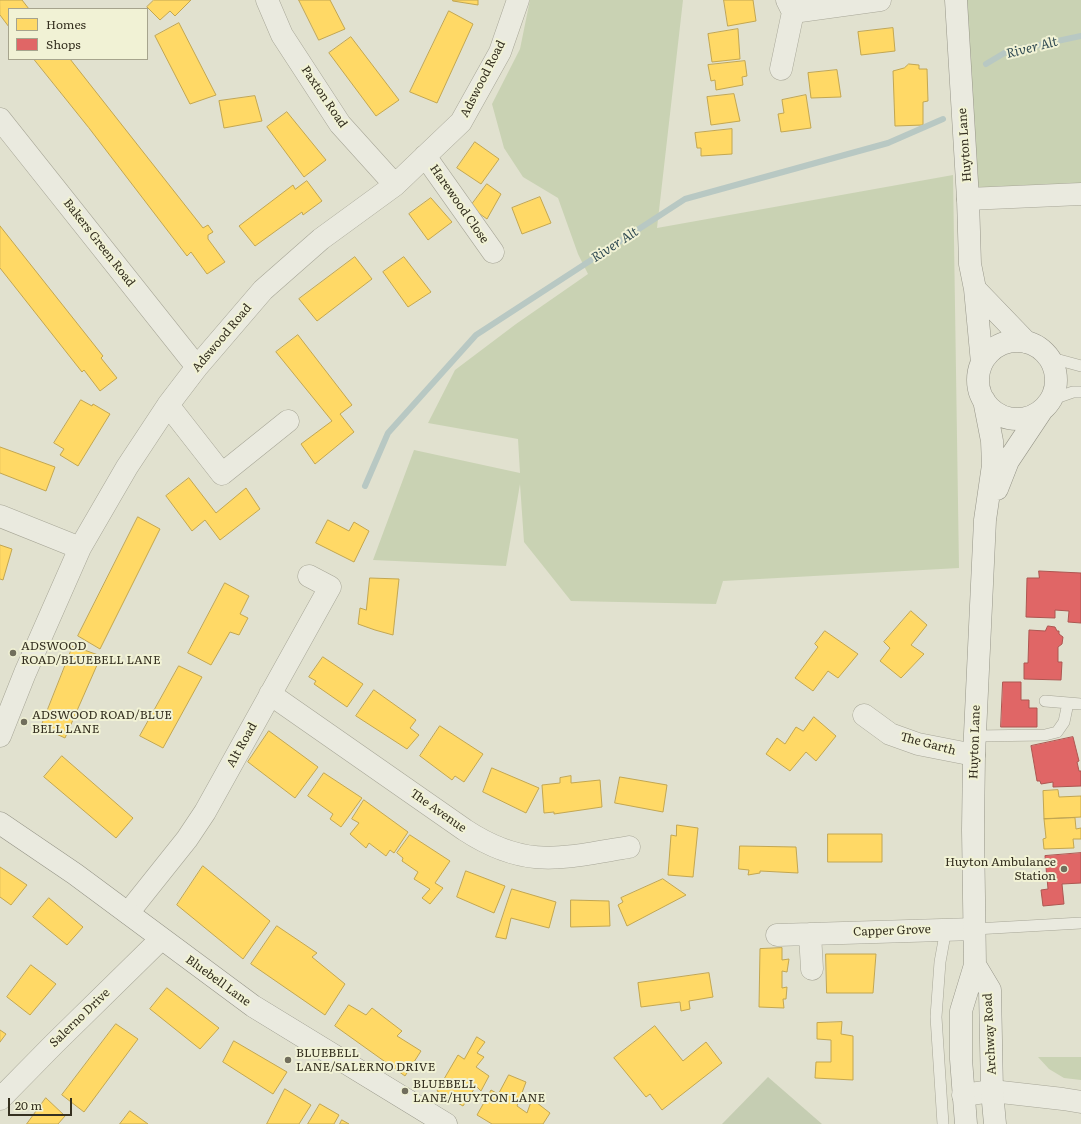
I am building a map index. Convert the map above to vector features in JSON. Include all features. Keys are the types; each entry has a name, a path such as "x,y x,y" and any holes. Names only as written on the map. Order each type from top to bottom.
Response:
{"street":[{"name":"Paxton Road","path":"267,0 282,35 340,124 394,185"},
{"name":"Adswood Road","path":"0,736 25,673 80,548 127,467 168,405 197,367 263,290 321,239 394,185 461,122 500,52 518,0"},
{"path":"780,69 790,6 880,0"},
{"name":"Huyton Lane","path":"956,0 968,199 970,264 976,289 982,363"},
{"name":"Bakers Green Road","path":"0,119 197,367"},
{"name":"Harewood Close","path":"425,156 493,252"},
{"path":"968,199 1081,194"},
{"name":"Huyton Lane","path":"976,289 1026,342"},
{"path":"1013,341 1026,342 1039,347 1048,356 1054,367 1056,378 1055,390 1046,405 1030,417 1017,419 1004,416 993,410 984,400 980,388 979,376 982,363 990,352 1001,345 1013,341"},
{"name":"Huyton Lane","path":"975,965 973,830 974,746 985,520 993,465 992,442 984,400"},
{"path":"168,405 222,474 288,421"},
{"name":"Huyton Lane","path":"985,520 1008,461 1046,405"},
{"path":"0,516 80,548"},
{"name":"Alt Road","path":"128,914 197,826 330,587 309,576"},
{"name":"The Avenue","path":"270,694 465,830 501,850 514,854 556,859 629,847"},
{"name":"The Garth","path":"864,715 890,734 918,744 974,746"},
{"name":"Bluebell Lane","path":"0,823 57,861 161,939 271,1018 446,1124"},
{"name":"Capper Grove","path":"777,935 975,929"},
{"path":"810,934 812,969"},
{"name":"Salerno Drive","path":"0,1099 49,1048 161,939"},
{"name":"Archway Road","path":"975,965 990,990 992,1091 995,1124"},
{"name":"Archway Road","path":"966,1124 960,1059 961,1011 975,965"},
{"path":"963,1095 992,1091 1063,1098 1081,1102"}],"lane":[{"path":"1048,356 1081,366"},
{"path":"1046,405 1073,392 1081,392"},
{"path":"1045,701 1081,704"},
{"path":"974,746 1057,732 1064,722 1068,703"},
{"path":"975,929 1081,923"},
{"path":"942,1124 936,1017 940,962 946,930"}],"green space":[{"path":"530,0 683,0 657,228 953,175 959,568 723,581 716,604 571,601 524,542 520,484 506,566 373,560 414,450 520,473 518,439 428,423 455,370 516,324 588,274 578,254 558,198 523,177 504,148 492,104 520,49"},
{"path":"956,0 1081,0 1081,194 968,199"},
{"path":"1038,1057 1081,1057 1081,1080 1064,1078 1049,1069"},
{"path":"768,1077 822,1124 722,1124"}],"building: Homes":[{"path":"0,0 22,0 28,8 8,8 8,26 0,15"},
{"path":"154,0 191,0 175,16 170,11 160,20 147,7"},
{"path":"299,0 330,0 345,29 319,40"},
{"path":"478,0 478,5 453,1"},
{"path":"724,0 753,0 756,21 728,26"},
{"path":"449,11 473,24 437,103 410,92"},
{"path":"179,23 216,95 190,104 155,36"},
{"path":"893,28 895,51 861,55 858,32"},
{"path":"738,29 740,59 712,62 708,34"},
{"path":"351,37 399,100 376,116 329,53"},
{"path":"35,60 71,60 203,228 208,225 213,232 208,235 208,239 225,262 207,274 191,252 187,256"},
{"path":"745,61 747,76 742,77 743,85 716,90 715,80 711,81 708,65"},
{"path":"909,64 919,65 919,69 927,69 928,101 923,102 923,125 895,126 893,71 904,68"},
{"path":"837,70 841,97 811,98 808,73"},
{"path":"734,94 740,121 711,125 707,97"},
{"path":"806,95 811,128 781,132 778,114 784,113 782,100"},
{"path":"255,96 262,121 224,128 219,101"},
{"path":"287,112 326,160 304,177 267,127"},
{"path":"732,129 732,154 701,156 701,148 697,148 695,133"},
{"path":"475,142 499,159 481,184 457,168"},
{"path":"307,181 322,201 303,215 302,212 255,246 239,226 293,185 295,189"},
{"path":"487,184 501,194 487,219 470,207"},
{"path":"540,197 551,223 522,234 512,208"},
{"path":"431,198 452,222 428,240 409,214"},
{"path":"0,226 103,356 101,358 117,378 100,391 84,370 82,372 0,268"},
{"path":"355,257 372,279 317,321 299,299"},
{"path":"404,257 431,292 408,307 383,272"},
{"path":"298,335 352,405 340,414 354,432 315,464 301,444 332,421 276,352"},
{"path":"81,400 92,406 93,404 110,414 78,466 60,455 64,449 54,443"},
{"path":"0,447 55,467 46,491 0,473"},
{"path":"189,478 216,513 246,488 260,509 220,540 205,520 192,531 166,496"},
{"path":"138,517 160,529 100,649 78,636"},
{"path":"328,520 349,531 354,522 369,531 354,562 316,543"},
{"path":"0,545 12,549 3,580 0,579"},
{"path":"370,578 399,579 393,635 358,624 360,608 366,610"},
{"path":"225,583 249,596 240,614 248,618 239,635 230,632 211,665 188,653"},
{"path":"911,611 927,625 911,645 924,654 901,678 880,661 890,648 884,642"},
{"path":"825,631 858,654 838,678 828,671 813,691 795,678 818,647 815,644"},
{"path":"73,646 101,656 65,738 41,727"},
{"path":"323,657 363,684 347,707 314,684 316,681 309,677"},
{"path":"179,666 202,677 163,748 140,736"},
{"path":"374,690 416,720 410,728 419,735 407,749 356,716"},
{"path":"814,717 836,736 816,761 806,752 790,771 766,754 777,738 785,744 796,727 803,731"},
{"path":"440,726 483,754 464,782 455,776 452,780 420,756"},
{"path":"269,731 318,767 295,798 248,762"},
{"path":"62,756 133,818 116,838 44,777"},
{"path":"492,768 539,788 526,813 483,792"},
{"path":"324,773 362,798 341,827 330,819 333,814 308,796"},
{"path":"571,776 571,783 600,780 602,807 554,814 554,812 544,813 542,785 560,783 560,778"},
{"path":"620,777 667,785 663,812 615,803"},
{"path":"1058,790 1059,797 1081,796 1081,817 1044,819 1043,791"},
{"path":"364,800 408,832 394,853 390,850 386,856 369,843 366,848 350,834 359,823 352,819"},
{"path":"1075,818 1076,829 1081,828 1081,839 1073,839 1074,848 1044,849 1043,839 1046,838 1044,819"},
{"path":"677,825 698,828 693,877 668,875 671,835 676,836"},
{"path":"828,834 882,834 882,862 828,862"},
{"path":"410,835 450,861 435,883 443,888 430,904 422,898 430,889 414,879 418,872 402,861 403,858 397,853"},
{"path":"740,846 796,847 798,873 760,871 760,873 748,875 749,870 739,869"},
{"path":"203,866 270,921 243,959 177,905"},
{"path":"0,867 27,885 11,905 0,897"},
{"path":"466,871 505,886 494,913 457,897"},
{"path":"663,879 686,895 627,926 618,905 623,902 621,898"},
{"path":"512,889 556,902 549,928 511,918 506,939 496,937"},
{"path":"49,898 83,927 67,945 33,917"},
{"path":"571,900 609,901 610,926 571,927"},
{"path":"277,926 317,953 312,957 345,984 325,1015 251,964"},
{"path":"782,948 782,960 789,959 787,972 782,971 782,988 787,987 786,999 783,999 784,1008 759,1007 760,949"},
{"path":"826,954 876,954 873,993 827,993"},
{"path":"31,965 56,984 30,1015 7,997"},
{"path":"709,973 713,997 689,1001 690,1009 681,1011 680,1002 641,1007 638,983"},
{"path":"167,988 219,1028 200,1049 150,1009"},
{"path":"349,1005 366,1015 372,1008 402,1031 397,1036 421,1051 405,1076 335,1026"},
{"path":"842,1022 841,1034 853,1036 853,1080 815,1078 816,1062 831,1062 831,1040 817,1039 817,1023"},
{"path":"116,1024 138,1039 84,1112 62,1095"},
{"path":"655,1026 683,1061 706,1042 722,1063 662,1110 650,1094 646,1097 614,1058"},
{"path":"0,1030 6,1034 0,1042"},
{"path":"477,1037 485,1042 477,1053 484,1057 476,1067 489,1076 481,1091 476,1086 463,1106 437,1091 458,1055 464,1059"},
{"path":"234,1041 287,1072 273,1094 223,1062"},
{"path":"509,1075 526,1082 517,1106 527,1113 532,1099 550,1113 543,1124 492,1124 477,1115 491,1090 498,1094"},
{"path":"285,1089 311,1105 299,1124 267,1124"},
{"path":"46,1098 65,1116 58,1124 27,1124"},
{"path":"320,1104 339,1115 334,1124 308,1124"},
{"path":"130,1111 148,1124 120,1124"},
{"path":"342,1120 349,1124 340,1124"}],"building: Shops":[{"path":"1039,571 1081,573 1081,623 1068,622 1069,611 1055,610 1055,618 1026,617 1027,578 1039,578"},
{"path":"1048,626 1055,627 1057,631 1059,631 1059,634 1063,637 1062,644 1058,647 1058,662 1062,662 1061,680 1024,679 1024,663 1028,663 1029,630 1045,631"},
{"path":"1003,682 1021,682 1021,700 1029,700 1029,708 1037,708 1037,727 1001,727"},
{"path":"1073,737 1079,761 1077,762 1079,771 1081,771 1081,786 1053,787 1053,782 1041,784 1040,781 1037,781 1031,746"},
{"name":"Huyton Ambulance Station","path":"1081,853 1081,883 1062,884 1064,904 1043,906 1041,890 1048,889 1045,856"}],"waterway":[{"name":"River Alt","path":"986,64 1006,52 1081,36"},
{"name":"River Alt","path":"365,486 388,433 476,335 685,199 888,143 943,119"}],"place":[{"name":"ADSWOOD ROAD/BLUEBELL LANE","path":"13,653"},
{"name":"ADSWOOD ROAD/BLUE BELL LANE","path":"24,722"},
{"name":"Huyton Ambulance Station","path":"1064,869"},
{"name":"BLUEBELL LANE/SALERNO DRIVE","path":"288,1060"},
{"name":"BLUEBELL LANE/HUYTON LANE","path":"405,1091"}]}
